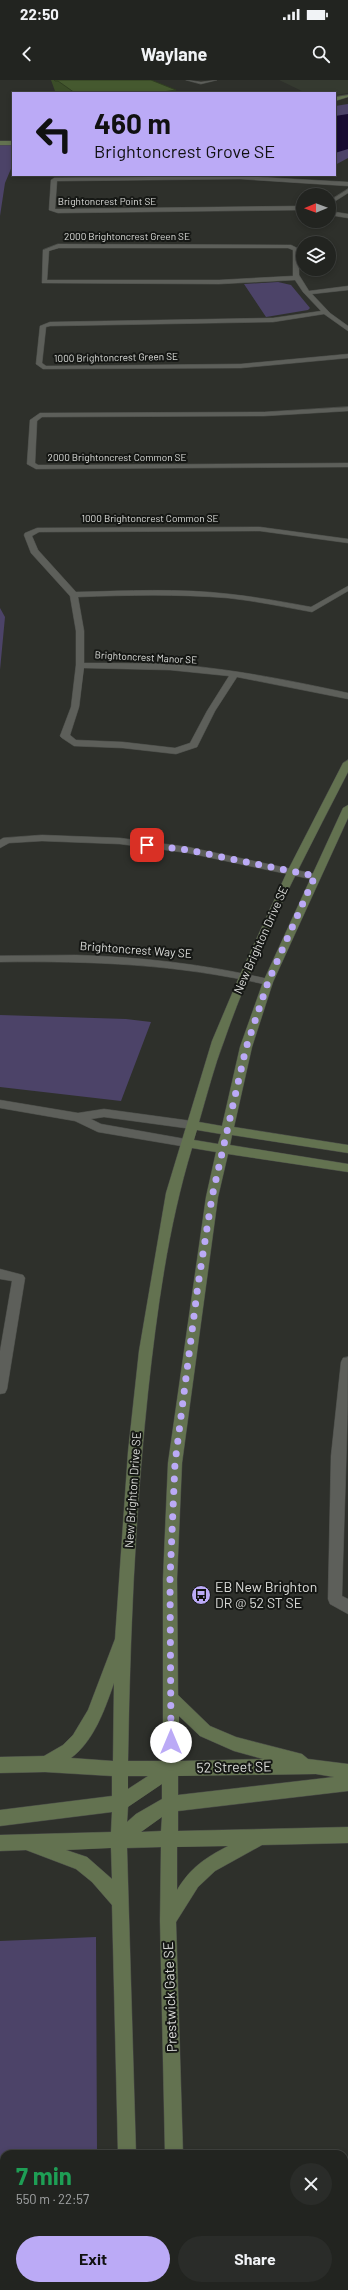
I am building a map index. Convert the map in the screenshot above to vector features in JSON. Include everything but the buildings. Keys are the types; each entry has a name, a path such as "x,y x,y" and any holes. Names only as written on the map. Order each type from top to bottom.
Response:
{"street":[{"path":"188,80 201,83 215,80"},
{"path":"336,99 348,96"},
{"path":"336,104 348,102"},
{"path":"0,139 12,139"},
{"path":"0,143 12,143"},
{"name":"Brightoncrest Point SE","path":"296,208 271,210 52,210 54,180 60,179 262,178 313,180 348,184"},
{"path":"336,199 348,191"},
{"name":"Brightoncrest Point SE","path":"271,210 296,212"},
{"path":"336,210 348,211"},
{"path":"336,214 348,216"},
{"name":"2000 Brightoncrest Green SE","path":"297,278 219,282 44,282 46,250 58,246 289,246 296,249 294,260 297,278 312,298"},
{"path":"308,293 348,288"},
{"path":"312,298 348,294"},
{"path":"312,298 348,329"},
{"name":"1000 Brightoncrest Green SE","path":"327,312 273,320 50,324 43,326 39,364 45,368 241,366 348,356"},
{"name":"2000 Brightoncrest Common SE","path":"348,409 264,414 40,415 34,420 31,464 36,467 348,465"},
{"name":"1000 Brightoncrest Common SE","path":"74,595 34,551 28,535 37,530 260,529 348,540"},
{"path":"80,665 80,631 74,595 148,592 229,596 312,610 348,588"},
{"name":"Brightoncrest Manor SE","path":"234,674 211,711 194,745 176,751 123,745 74,743 65,736 75,707 80,665 183,668 234,674 348,696"},
{"name":"New Brighton Drive SE","path":"119,1841 123,1636 135,1452 146,1351 172,1193 218,1041 244,977 292,872 345,777 348,762"},
{"name":"New Brighton Drive SE","path":"168,1839 171,1698 170,1579 175,1463 198,1285 212,1197 246,1048 268,982 315,876 348,808"},
{"path":"0,845 6,840 42,838 120,841 188,850 315,876"},
{"name":"Brightoncrest Way SE","path":"0,958 70,958 146,962 203,968 268,982"},
{"path":"0,1104 78,1117 104,1113 348,1149"},
{"path":"78,1117 98,1128 348,1168"},
{"path":"0,1274 19,1278 0,1389"},
{"path":"348,1362 338,1456 335,1599 348,1608"},
{"path":"45,1764 69,1750 96,1711 123,1636"},
{"path":"171,1698 205,1731 234,1744 316,1766"},
{"name":"52 Street SE","path":"0,1765 45,1764 121,1768 316,1766 348,1772"},
{"path":"0,1818 120,1803 152,1783 170,1768"},
{"path":"119,1841 142,1820 169,1804 348,1783"},
{"path":"0,1843 348,1835"},
{"path":"168,1921 192,1881 209,1865 259,1838"},
{"name":"Prestwick Gate SE","path":"168,1839 168,1921 174,2150"},
{"path":"119,1841 122,1903 127,2150"},
{"path":"24,1843 81,1863 98,1876 122,1903"}],"shaded area":[{"path":"279,80 348,80 348,93 336,95 336,92 304,92"},
{"path":"348,104 348,158 336,164 336,106"},
{"path":"348,114 348,149 336,153 336,116"},
{"path":"0,145 12,145 12,166 5,183 0,216"},
{"path":"278,282 291,285 310,308 308,310 266,317 244,284"},
{"path":"0,608 5,617 0,670"},
{"path":"0,1015 126,1019 151,1022 121,1101 0,1087"},
{"path":"96,1937 97,2150 0,2150 0,1941"}],"place":[{"name":"EB New Brighton DR @ 52 ST SE","path":"201,1595"}],"route":[{"path":"147,845 188,850 315,876 268,982 246,1048 212,1197 198,1285 175,1463 170,1579 171,1742"}]}
